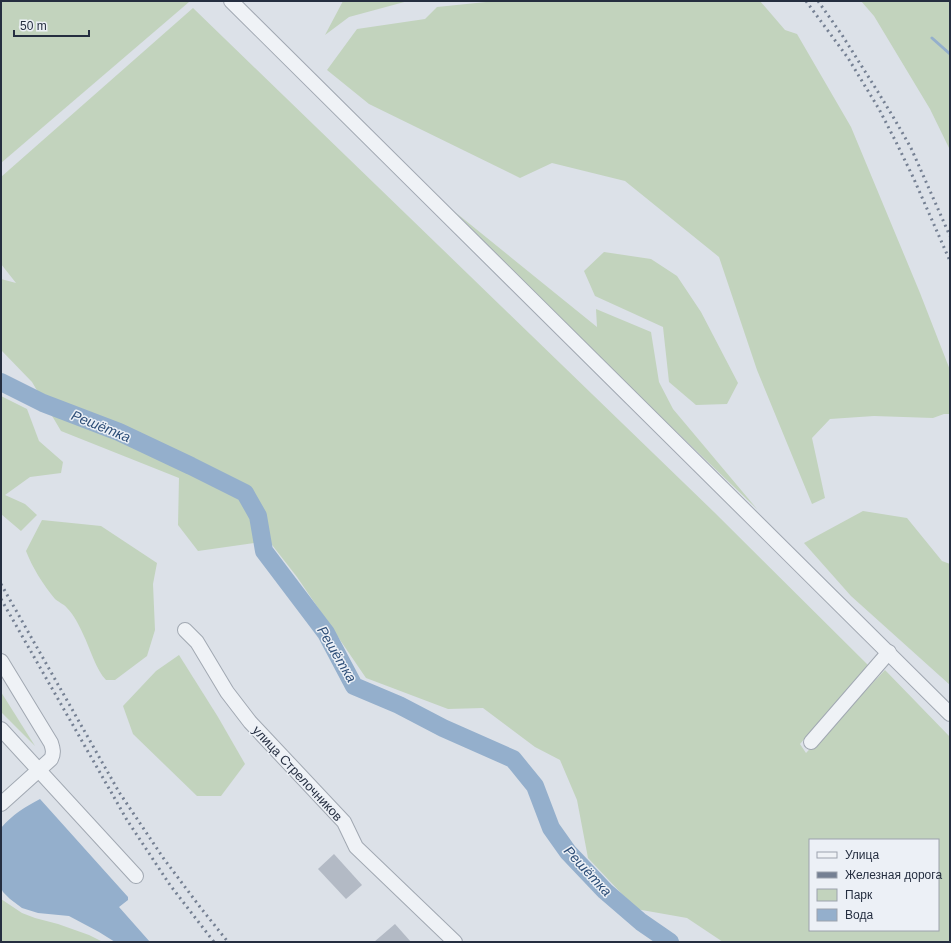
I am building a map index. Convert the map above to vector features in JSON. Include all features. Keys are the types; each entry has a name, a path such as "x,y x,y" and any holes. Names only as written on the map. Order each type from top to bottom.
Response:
{"street":[{"path":"231,1 950,714"},
{"name":"улица Стрелочников","path":"185,630 197,642 227,692 250,722 344,822 356,847 455,942"},
{"path":"811,742 889,652"},
{"path":"1,661 51,743 53,749 51,759 1,804"},
{"path":"1,730 136,876"}],"green space":[{"path":"1,1 189,1 189,2 1,163"},
{"path":"343,1 408,1 349,17 325,35"},
{"path":"486,1 760,1 785,30 797,34 851,127 920,293 950,370 950,414 944,414 933,418 874,416 830,419 812,438 825,498 812,504 757,370 719,257 625,181 552,163 520,178 369,104 327,70 357,29 425,19 437,7"},
{"path":"861,1 950,1 950,150 930,109 874,16"},
{"path":"193,8 714,512 868,665 800,744 806,753 885,670 950,737 950,942 723,942 687,918 636,909 588,858 577,800 560,760 535,747 483,708 448,709 366,678 297,577 269,541 198,551 178,525 179,478 61,431 32,382 1,350 1,279 16,283 1,264 1,177"},
{"path":"455,212 597,327 596,309 651,332 659,382 673,409 757,509 614,372"},
{"path":"604,252 651,259 677,276 701,312 738,383 727,404 696,405 669,382 663,327 595,296 584,271"},
{"path":"1,396 27,409 39,441 63,462 61,473 30,477 5,495 25,504 37,515 21,531 1,514"},
{"path":"863,511 907,518 942,561 950,564 950,685 851,596 804,543"},
{"path":"42,520 101,526 157,563 153,584 155,630 147,656 115,680 106,680 102,676 74,617 66,607 56,600 51,594 39,576 26,551"},
{"path":"179,655 218,717 245,764 221,796 197,796 133,734 123,706 156,671"},
{"path":"1,692 35,746 1,712"},
{"path":"1,899 22,913 89,935 103,942 1,942"}],"water":[{"path":"40,799 128,897 128,900 119,907 150,942 115,942 69,916 38,913 22,908 3,892 1,888 1,828 19,811"}],"building":[{"path":"334,854 362,885 346,899 318,869"},
{"path":"395,924 411,942 374,942"}],"waterway":[{"path":"932,38 950,54"},
{"name":"Решётка","path":"1,382 43,403 119,432 245,493 258,516 264,551 326,633 354,686 399,705 443,728 513,759 535,786 551,828 568,852 605,891 641,922 670,942"}],"railway":[{"path":"806,1 848,58 879,109 913,177 950,261"},
{"path":"818,1 842,35 911,148 950,236"},
{"path":"1,584 119,792 164,859 228,942"},
{"path":"1,599 127,820 170,885 214,942"}]}
